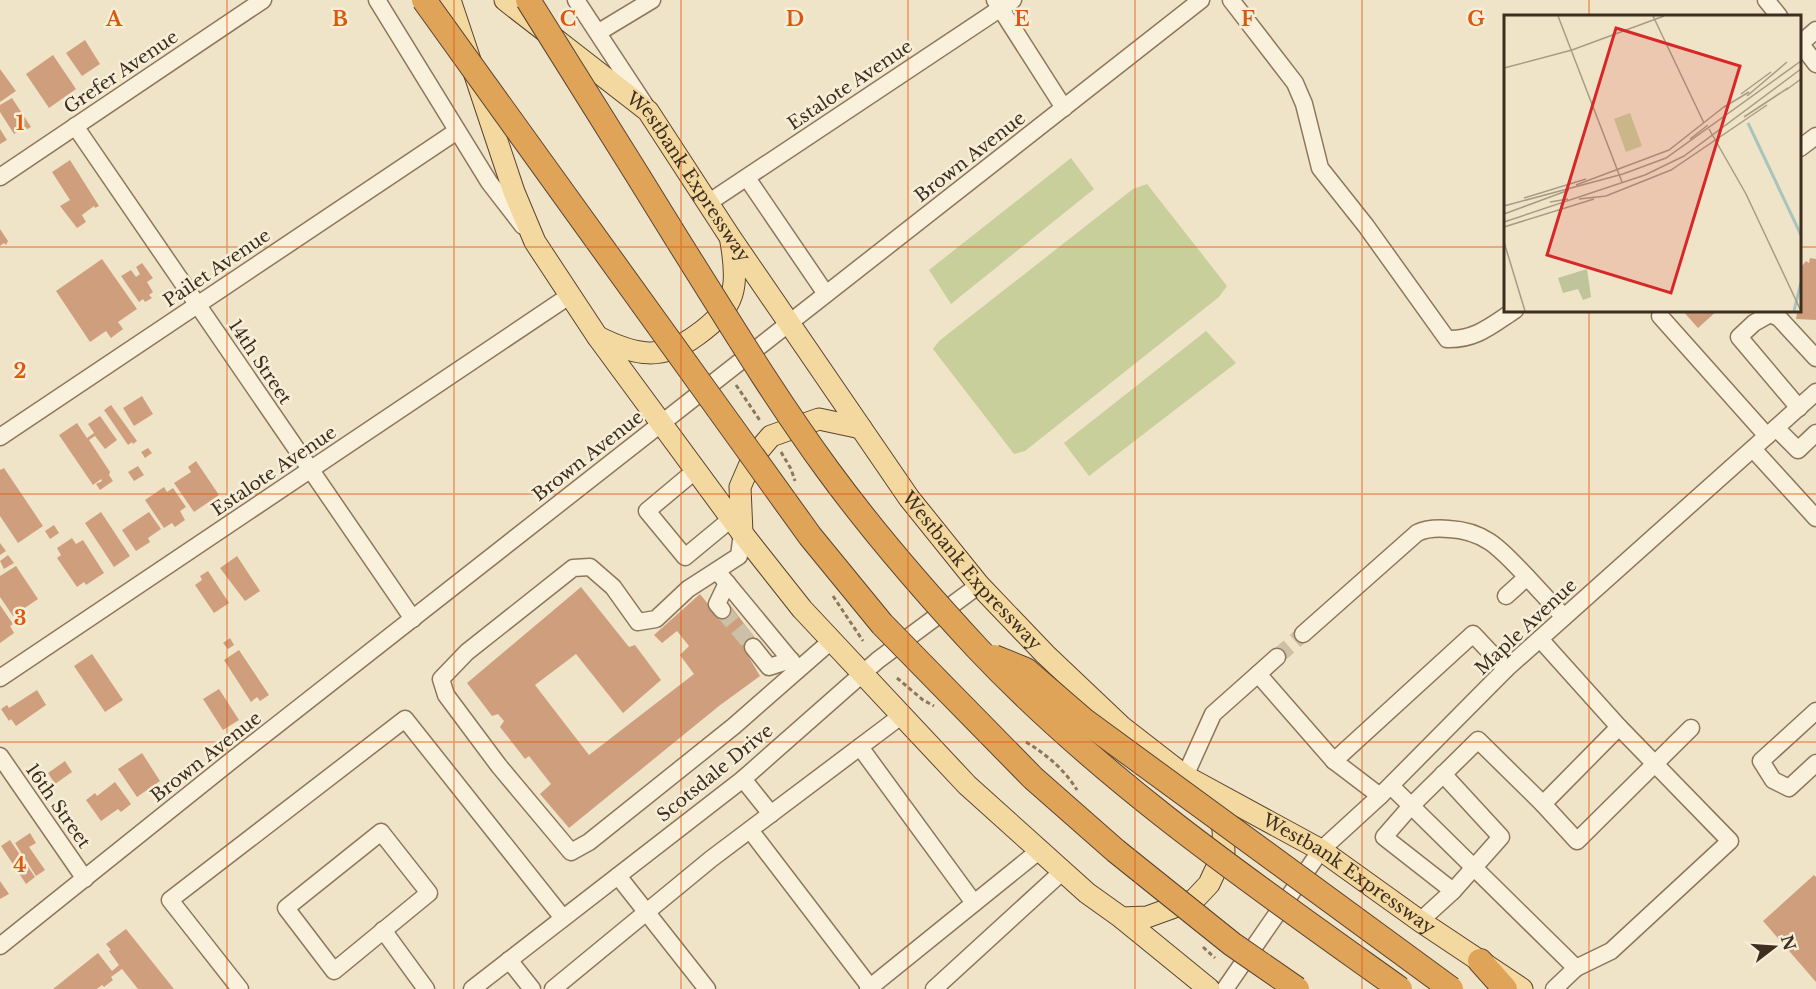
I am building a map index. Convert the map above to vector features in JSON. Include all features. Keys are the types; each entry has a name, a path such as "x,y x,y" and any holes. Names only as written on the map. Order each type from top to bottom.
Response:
{"highway":[{"path":"424,0 810,536 882,624 1033,778 1116,851 1232,944 1298,989"},
{"path":"528,0 762,376 828,470 872,528 925,591 980,651 1053,721 1133,791 1215,856 1400,989"},
{"path":"980,651 1026,670 1085,721 1450,989"},
{"path":"1116,851 1176,916 1270,989"},
{"path":"1480,961 1505,989"}],"main road":[{"path":"450,0 514,192 535,242 597,336 737,526 802,609 967,784 1087,893 1122,918 1209,989"},
{"path":"505,0 648,111"},
{"name":"Westbank Expressway","path":"648,111 730,237 909,498 979,585 1045,654 1122,727 1185,776 1321,850 1420,921 1522,989"},
{"path":"597,336 638,352 662,353 685,344 716,321 728,304 734,278 735,267 730,237"},
{"path":"737,526 740,487 753,457 771,436 819,419 861,428"},
{"path":"1122,918 1147,917 1194,900 1209,884 1224,852 1223,829 1206,788"}],"street":[{"name":"Grefer Avenue","path":"0,177 263,0"},
{"path":"377,0 489,182 535,242"},
{"name":"Westbank Expressway","path":"576,0 599,32 648,111"},
{"path":"599,32 652,0"},
{"name":"Brown Avenue","path":"0,946 661,423 1202,0"},
{"path":"1231,0 1295,83 1304,104 1320,168 1366,226 1447,339 1476,335 1512,312"},
{"path":"1766,0 1778,15"},
{"path":"1003,3 1064,108"},
{"name":"Estalote Avenue","path":"708,203 1003,3"},
{"path":"1801,42 1816,30"},
{"path":"1801,44 1816,64"},
{"name":"14th Street","path":"75,126 412,619"},
{"name":"Pailet Avenue","path":"0,437 456,131"},
{"path":"1801,147 1816,136"},
{"path":"747,178 826,294"},
{"name":"Estalote Avenue","path":"0,678 569,296"},
{"path":"1799,408 1739,337 1754,323 1770,314 1779,318 1816,358"},
{"path":"1660,316 1772,432 1798,450 1816,433"},
{"name":"Maple Avenue","path":"1225,989 1321,850 1386,791 1506,669 1816,392"},
{"path":"1753,449 1816,518"},
{"path":"696,470 647,511 686,557 737,526 739,556 722,577 717,604 722,610"},
{"path":"1303,634 1417,533 1425,529 1462,529 1482,536 1496,545 1564,618"},
{"path":"722,577 688,589 656,619 638,622 613,587 590,567 573,568 467,652 441,679 446,695 499,766 571,852 589,842 707,748 795,665 831,640"},
{"path":"722,577 795,665"},
{"path":"1506,596 1527,577"},
{"name":"Scotsdale Drive","path":"472,989 742,779 878,660 979,585"},
{"path":"1334,761 1473,634 1506,669"},
{"path":"1540,639 1619,727 1730,841 1617,945 1576,968 1554,989"},
{"path":"753,648 769,667 795,665"},
{"path":"1185,776 1213,714 1277,657"},
{"path":"1258,674 1334,761 1411,806 1576,968"},
{"path":"1816,711 1761,761 1773,780 1789,788 1816,763"},
{"path":"553,989 750,830 902,716"},
{"path":"240,989 170,900 405,719 562,918"},
{"path":"1543,804 1619,727"},
{"path":"1453,891 1384,837 1411,806 1478,740 1577,841 1691,728"},
{"path":"860,747 974,903"},
{"name":"16th Street","path":"0,756 85,879"},
{"path":"1420,921 1453,891 1501,837 1443,774"},
{"path":"742,779 771,814"},
{"path":"750,830 869,988 1040,850"},
{"path":"381,832 429,893 383,930 334,971 286,908 381,832"},
{"path":"934,989 1063,871"},
{"path":"618,876 707,989"},
{"path":"383,930 426,989"},
{"path":"509,960 532,989"}],"green space":[{"path":"1071,158 1094,189 951,304 929,270"},
{"path":"1147,184 1227,286 1219,297 1025,451 1014,454 933,349 939,341 1133,189"},
{"path":"1206,331 1236,363 1089,476 1064,443"}],"building":[{"path":"85,40 100,64 82,76 66,53"},
{"path":"53,55 76,89 49,108 26,74"},
{"path":"0,69 16,91 0,102"},
{"path":"12,98 31,127 14,134 0,112 0,105"},
{"path":"0,129 7,140 0,144"},
{"path":"70,160 99,206 95,208 94,206 82,215 86,222 77,228 60,206 70,200 52,172"},
{"path":"0,229 8,241 6,245 4,243 0,246"},
{"path":"1810,258 1816,259 1816,320 1796,319 1797,313 1794,312 1801,312 1801,266 1806,261 1809,263"},
{"path":"102,259 137,309 118,322 123,329 111,338 106,331 90,342 56,291"},
{"path":"142,263 153,278 147,282 153,292 149,295 152,298 139,302 121,276 131,270 136,277 140,274 136,267"},
{"path":"1684,312 1716,312 1698,328"},
{"path":"142,396 153,414 134,426 123,408"},
{"path":"111,405 137,441 133,444 132,442 128,445 104,410"},
{"path":"100,416 117,440 105,449 95,436 89,440 110,472 109,475 113,481 100,490 96,484 102,481 101,479 93,485 59,435 77,423 87,438 94,433 88,424"},
{"path":"148,448 152,453 145,458 141,452"},
{"path":"196,461 219,495 194,512 174,483 191,472 188,467"},
{"path":"138,466 144,475 134,481 128,472"},
{"path":"4,468 43,526 18,543 0,516 0,470"},
{"path":"164,487 167,492 173,488 186,507 180,511 185,520 175,527 172,523 164,528 145,500"},
{"path":"101,512 130,556 114,567 85,523"},
{"path":"149,512 161,529 148,538 150,542 136,551 122,530"},
{"path":"54,525 59,533 50,539 45,531"},
{"path":"72,538 76,544 83,540 104,573 86,585 84,582 77,587 57,558 61,555 57,548"},
{"path":"0,543 6,551 0,555"},
{"path":"8,555 14,563 4,569 0,561"},
{"path":"237,556 260,591 245,601 220,568"},
{"path":"16,566 38,599 13,616 0,597 0,576"},
{"path":"208,571 229,603 214,613 195,585 202,580 200,576"},
{"path":"581,587 629,647 635,645 661,680 623,713 576,654 535,685 589,755 694,674 680,655 689,646 677,631 662,643 654,635 700,594 716,614 730,605 758,642 747,654 760,676 719,706 569,828 540,794 551,784 529,756 525,759 500,727 504,721 498,714 492,716 467,683"},
{"path":"0,605 13,624 10,626 14,633 0,643"},
{"path":"230,638 234,645 228,649 223,643"},
{"path":"239,650 269,695 260,701 257,697 251,702 224,660"},
{"path":"92,654 123,700 105,712 74,666"},
{"path":"219,689 239,720 223,730 203,699"},
{"path":"37,690 46,705 16,726 11,719 9,721 1,709 7,705 9,708"},
{"path":"142,753 160,781 137,797 118,769"},
{"path":"65,761 72,772 55,784 48,773"},
{"path":"115,782 131,804 121,812 118,809 101,821 86,800 95,793 97,796"},
{"path":"30,833 36,843 29,847 45,870 36,876 15,843"},
{"path":"10,840 35,877 26,884 1,846"},
{"path":"1814,875 1816,877 1816,982 1763,921"},
{"path":"0,881 9,894 0,899"},
{"path":"126,929 174,989 138,989 122,969 111,977 113,980 104,987 102,985 97,989 53,989 98,953 112,971 119,965 106,944"}],"tunnel":[{"path":"722,610 753,647"},
{"path":"1277,657 1303,634"}]}
